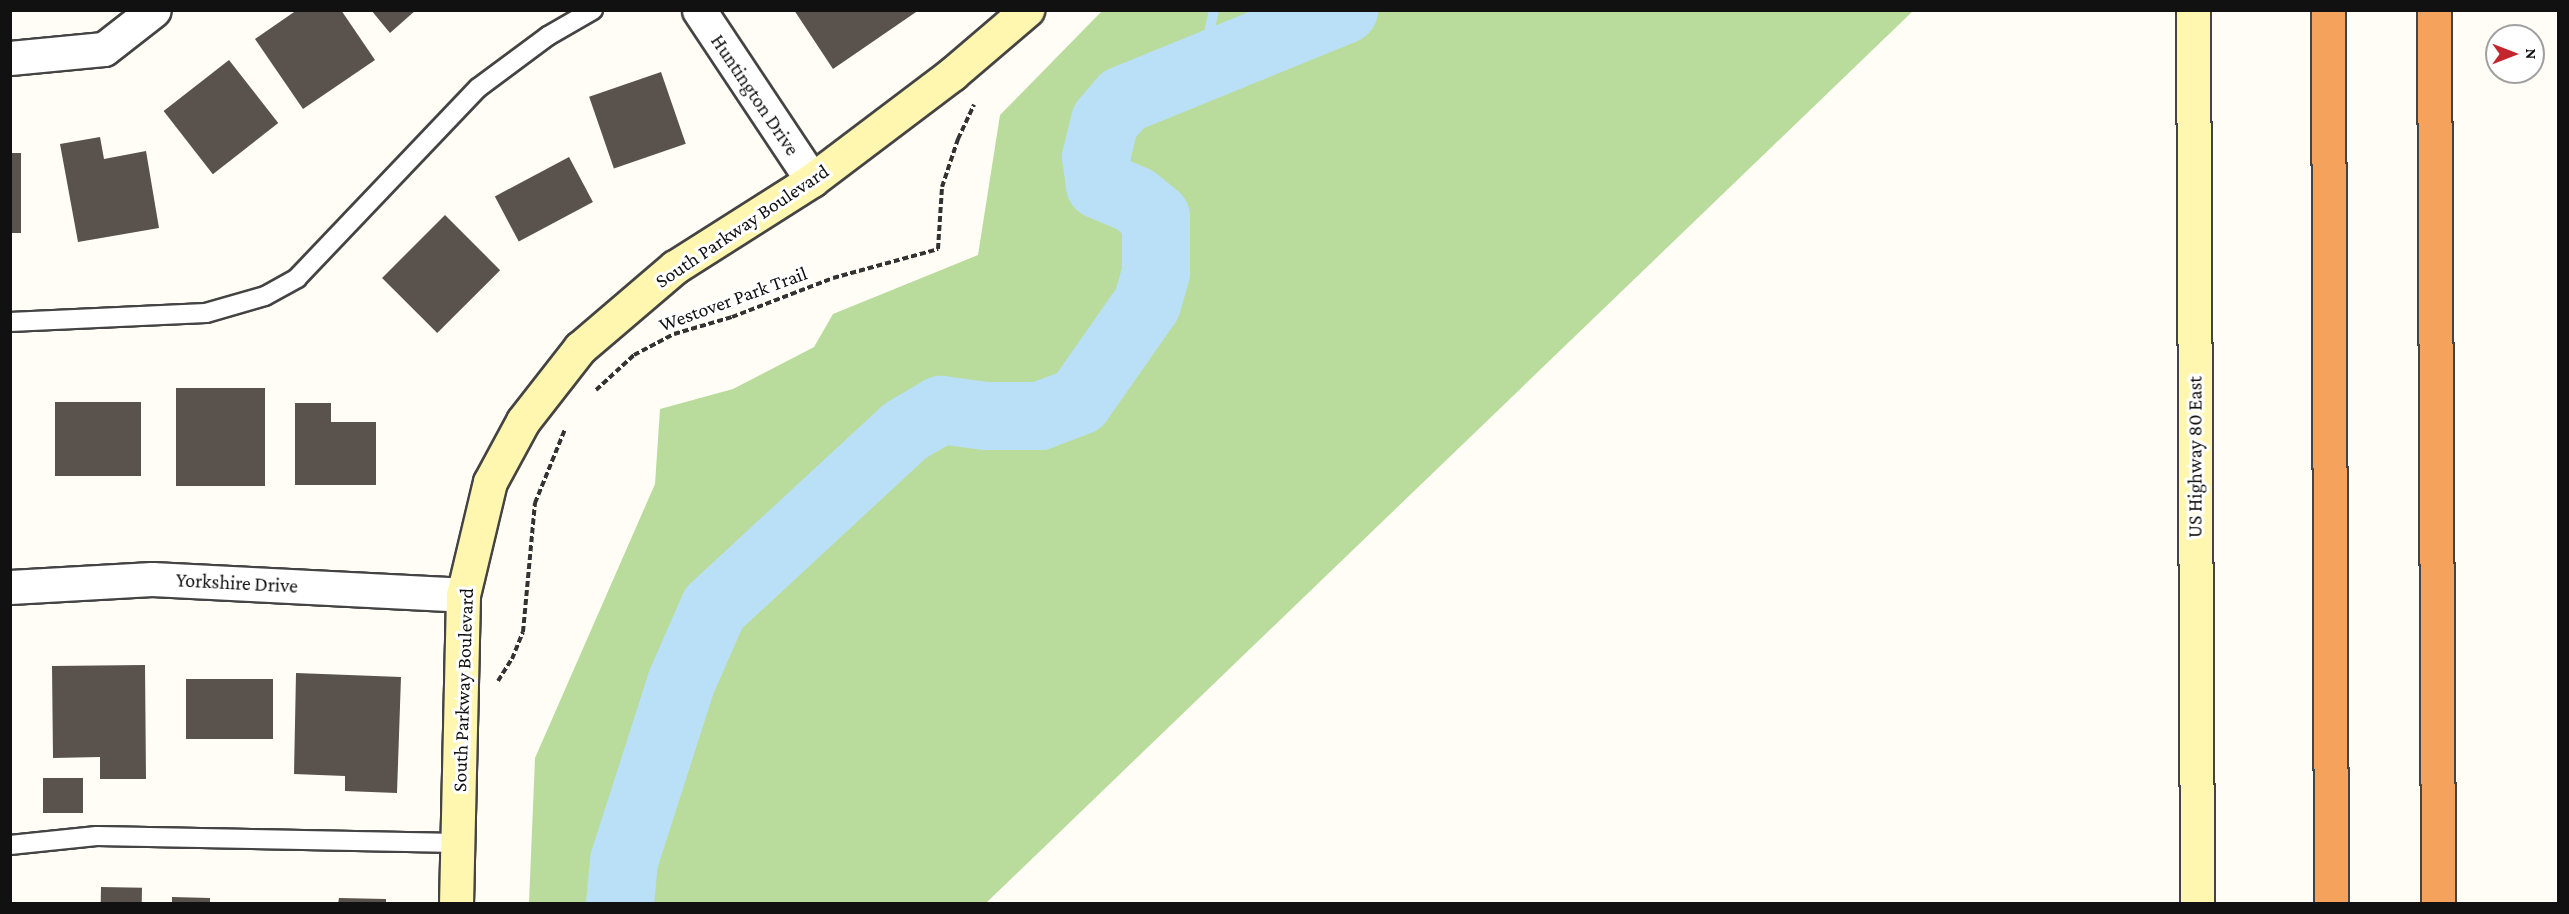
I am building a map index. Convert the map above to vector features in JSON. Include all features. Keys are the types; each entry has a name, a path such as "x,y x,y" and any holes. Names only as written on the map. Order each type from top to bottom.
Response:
{"highway":[{"path":"2328,10 2331,903"},
{"path":"2434,10 2438,903"}],"street":[{"path":"10,58 104,49 154,10"},
{"name":"Huntington Drive","path":"699,10 812,180"},
{"name":"South Parkway Boulevard","path":"456,903 463,595 490,482 523,421 580,348 675,267 812,180 952,74 1027,10"},
{"name":"US Highway 80 East","path":"2193,10 2197,903"},
{"name":"Yorkshire Drive","path":"10,587 152,579 463,595"}],"lane":[{"path":"10,322 206,313 265,296 297,278 478,88 548,36 593,10"},
{"path":"10,845 97,836 458,843"}],"path":[{"name":"Westover Park Trail","path":"595,391 634,355 674,334 732,317 833,278 939,249 942,187 958,139 979,95"},
{"path":"497,683 512,659 523,632 536,503 554,452 567,425"}],"green space":[{"path":"1102,11 1913,11 986,903 529,903 535,758 655,484 660,409 733,389 814,347 833,314 978,255 1000,115"}],"building":[{"path":"297,10 341,10 375,60 303,109 255,39"},
{"path":"371,10 416,10 390,33"},
{"path":"794,10 919,10 833,69"},
{"path":"229,60 278,123 213,174 164,111"},
{"path":"661,72 686,144 614,169 589,97"},
{"path":"100,137 104,159 146,151 159,228 78,242 60,144"},
{"path":"10,153 21,153 21,233 10,233"},
{"path":"569,157 593,202 519,241 495,196"},
{"path":"445,215 500,270 437,333 382,278"},
{"path":"176,388 265,388 265,486 176,486"},
{"path":"55,402 141,402 141,476 55,476"},
{"path":"295,403 331,403 331,422 376,422 376,485 295,485"},
{"path":"145,665 146,779 100,779 100,757 53,758 52,666"},
{"path":"296,673 401,677 397,793 345,791 345,776 294,774"},
{"path":"186,679 273,679 273,739 186,739"},
{"path":"43,778 83,778 83,813 43,813"},
{"path":"101,887 142,888 142,904 101,904"},
{"path":"172,897 210,898 210,904 172,904"},
{"path":"339,898 386,899 386,904 338,904"}],"waterway":[{"path":"1201,69 1214,10"},
{"path":"620,904 624,861 681,683 714,608 905,431 941,410 986,416 1040,416 1079,401 1147,304 1156,272 1156,217 1135,200 1100,185 1096,157 1105,121 1123,100 1344,10"}]}
